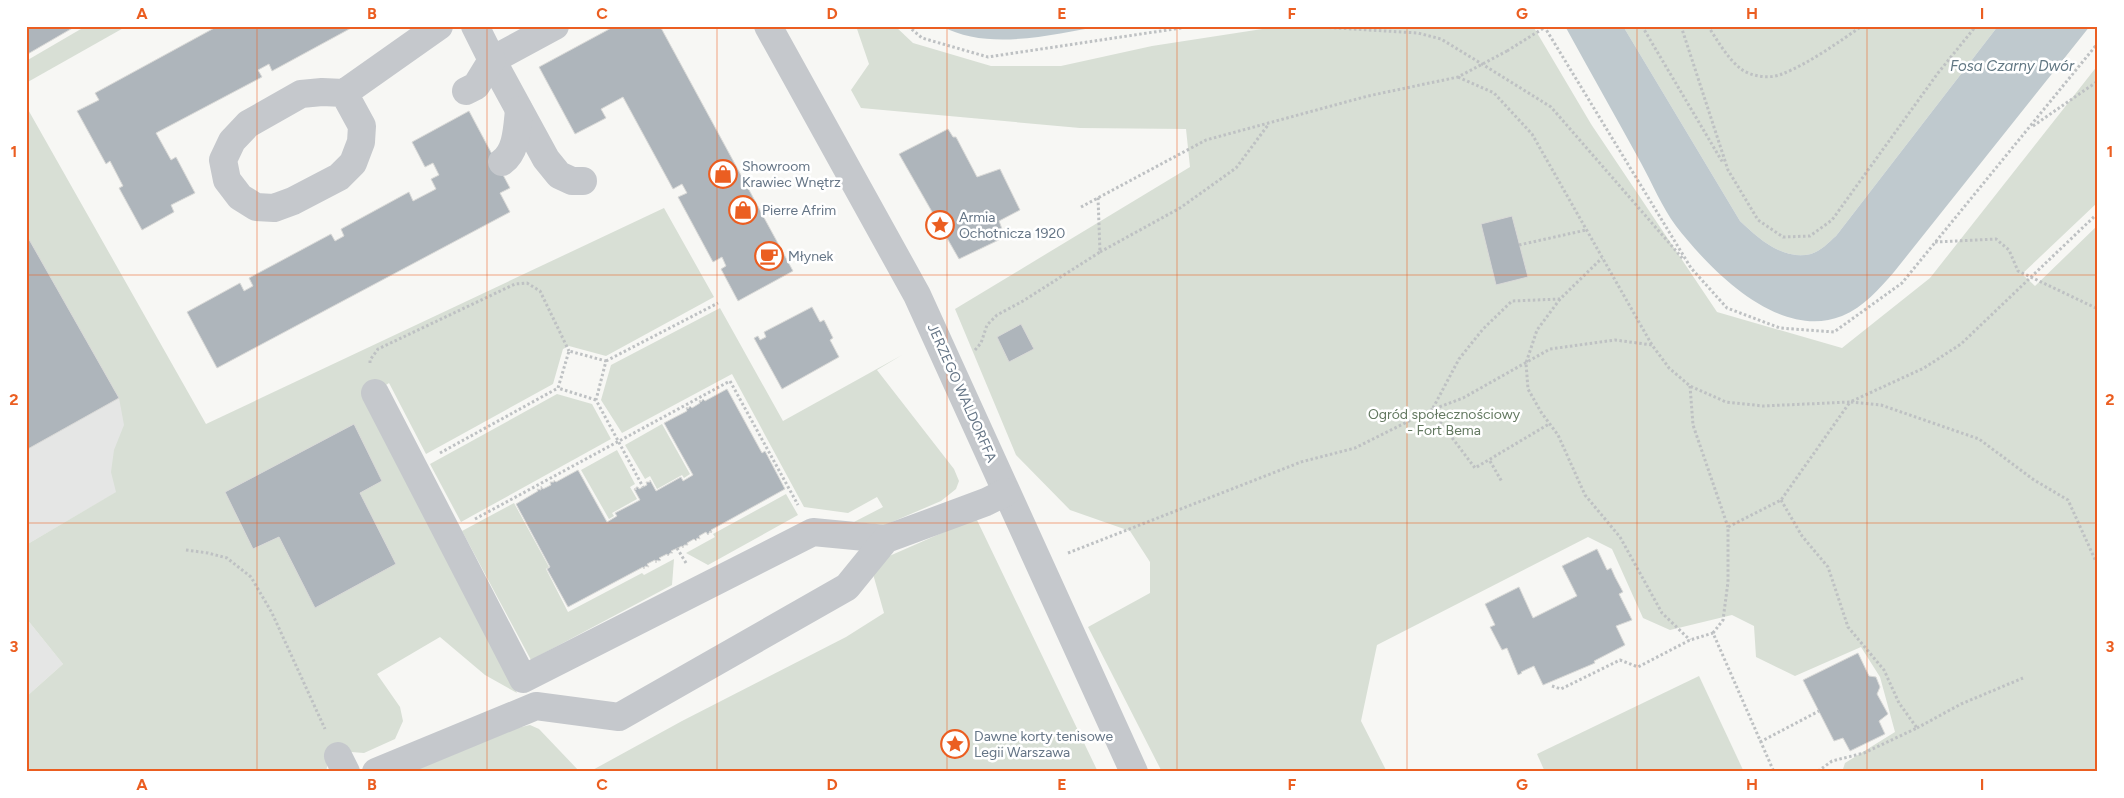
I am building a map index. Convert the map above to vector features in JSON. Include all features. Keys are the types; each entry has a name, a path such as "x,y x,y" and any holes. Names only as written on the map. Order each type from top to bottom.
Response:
{"street":[{"path":"344,93 362,126 361,142 353,162 340,177 293,201 274,208 256,207 240,197 227,180 224,160 232,141 248,124 301,94 322,92 344,93 439,26"},
{"path":"475,26 546,159 559,175 572,181 583,181"},
{"path":"466,91 476,86 492,60 555,26"},
{"name":"JERZEGO WALDORFFA","path":"768,26 916,294 1134,772"},
{"path":"502,162 508,158 513,147 520,110"},
{"path":"375,393 523,680 813,532 886,539 986,502 1006,492"},
{"path":"376,772 536,706 619,716 847,586 886,539"}],"path":[{"path":"908,26 922,38 988,57 1194,26"},
{"path":"1304,26 1418,33 1440,39 1552,107 1727,308 1780,328 1834,332 1902,283 2098,43"},
{"path":"1081,206 1206,140 1268,125 1368,96 1458,77 1507,51 1546,26 1691,268"},
{"path":"1642,26 1758,220 1783,237 1810,236 1832,220 1921,97 1976,26"},
{"path":"1681,26 1728,170"},
{"path":"1708,26 1741,69 1757,77 1781,75 1831,47 1862,26"},
{"path":"1458,77 1494,93 1532,134 1652,345 1669,368 1690,386 1726,402 1763,406 1850,402 1881,405 1979,439 2034,480 2068,500 2098,566"},
{"path":"2029,128 2098,81"},
{"path":"949,365 970,356 981,342 987,325 997,315 1023,301 1100,252 1180,208 1236,168 1268,125"},
{"path":"1098,198 1100,252"},
{"path":"1728,527 1781,500 1850,402 1924,368 1961,344 2098,213"},
{"path":"1519,245 1586,230"},
{"path":"1935,242 1996,239 2010,250 2018,271 2098,309"},
{"path":"1602,258 1560,299 1537,330 1526,363 1528,388 1549,424 1558,435 1585,495 1620,537 1662,613 1690,640"},
{"path":"375,393 370,378 370,360 378,349 515,284 527,284 540,291 570,351 558,388 413,468"},
{"path":"1431,410 1438,402 1460,359 1482,329 1512,301 1560,299"},
{"path":"570,351 606,361 718,303"},
{"path":"1040,566 1087,545 1301,462 1355,448 1431,410 1463,398 1550,349 1616,340 1652,345"},
{"path":"606,361 596,400 643,487"},
{"path":"448,534 730,381 802,513"},
{"path":"1552,686 1561,689 1620,660 1638,667 1690,640 1713,633 1723,620 1728,582 1728,527 1694,425 1690,386"},
{"path":"558,388 596,400"},
{"path":"1431,410 1475,468 1490,461 1549,424"},
{"path":"1490,461 1502,482"},
{"path":"1781,500 1802,536 1828,567 1848,627 1884,670 1899,702 1917,728"},
{"path":"186,550 227,558 251,577 272,613 342,764"},
{"path":"1713,633 1774,772"},
{"path":"1817,772 1832,761 1864,753 1917,728 1961,704 2023,678"},
{"path":"1760,742 1819,711"}],"shaded area":[{"path":"26,106 192,448 26,545"},
{"path":"26,618 63,664 26,697"}],"green space":[{"path":"86,26 127,26 26,83 26,61"},
{"name":"Ogród społecznościowy - Fort Bema","path":"856,26 895,26 913,43 991,66 1061,66 1152,46 1281,26 1533,26 1591,124 1717,312 1842,348 1930,278 2098,65 2098,202 2022,274 2035,286 2098,225 2098,772 1842,772 1845,763 1895,732 1880,677 1861,647 1795,676 1756,657 1754,626 1732,615 1670,630 1643,618 1612,549 1588,537 1377,645 1361,721 1387,772 1162,772 1088,627 1150,593 1150,562 1130,531 1070,510 1016,455 955,309 1190,167 1186,129 1080,128 861,108 851,90 869,64"},
{"path":"1623,26 1998,26 1836,236 1818,251 1801,255 1791,254 1772,247 1740,221"},
{"path":"26,106 206,424 664,208 714,297 606,356 569,346 563,349 553,384 426,454 389,383 365,399 517,693 485,675 440,637 377,674 400,707 403,721 395,739 364,753 351,752 329,757 326,772 26,772 26,697 63,664 26,618 26,545 116,492 111,472 114,450 124,425 119,398 26,234","holes":["354,424 382,481 360,493 396,564 315,607 279,537 253,549 225,492"]},
{"path":"720,308 783,421 902,355 877,370 954,469 959,481 956,489 941,501 885,525 854,522 883,507 877,497 848,513 804,507 732,374 622,433 601,400 611,365"},
{"path":"557,394 592,404 611,439 461,522 430,464"},
{"path":"662,424 690,474 684,478 682,475 657,489 650,476 645,479 625,445"},
{"path":"617,450 635,484 630,487 637,499 612,513 614,516 609,519 581,470"},
{"path":"786,494 798,515 708,565 686,553 715,537 713,534"},
{"path":"514,503 549,567 546,569 568,612 642,573 644,575 674,559 672,585 531,660 462,531"},
{"path":"976,518 1098,772 589,772 682,721 846,637 884,613 873,574 887,557"},
{"path":"1699,676 1744,772 1545,772 1537,754"},
{"path":"530,725 539,729 580,772 411,772 517,728"}],"water":[{"path":"941,26 1103,26 1021,39 1000,40 960,34"},
{"name":"Fosa Czarny Dwór","path":"1565,26 1623,26 1740,221 1772,247 1791,254 1801,255 1818,251 1836,236 1998,26 2090,26 1883,285 1864,303 1850,312 1842,316 1818,321 1794,319 1771,310 1748,297 1727,281 1691,244 1666,211"}],"building":[{"path":"26,26 76,26 26,55"},
{"path":"218,26 353,27 272,71 269,64 258,70 262,77 156,133 171,160 176,157 195,193 171,205 174,212 142,230 119,188 123,186 110,161 106,164 77,111 99,100 95,93"},
{"path":"615,26 660,26 793,271 738,301 721,269 726,266 722,257 713,262 678,197 687,193 682,184 673,189 623,97 601,109 606,118 575,134 539,67"},
{"path":"469,111 510,188 500,193 510,212 217,368 187,312 240,283 244,291 253,286 249,278 331,234 335,241 344,236 341,229 409,192 413,201 436,189 431,179 439,175 433,163 425,167 412,142"},
{"path":"948,129 953,137 956,137 977,177 1000,169 1020,210 999,221 1005,237 959,259 899,154"},
{"path":"1512,216 1528,277 1496,285 1481,224"},
{"path":"26,234 119,398 26,450"},
{"path":"812,307 820,322 824,320 833,338 830,340 839,357 782,389 754,338 758,336 760,340 766,337 764,332"},
{"path":"1021,324 1034,349 1009,362 997,337"},
{"path":"727,389 762,453 765,451 785,489 711,530 712,532 710,531 708,535 706,532 699,536 700,539 697,538 696,541 694,539 687,543 688,545 684,545 683,548 682,546 671,551 673,553 659,558 661,560 657,560 656,563 655,560 647,564 649,567 645,566 644,569 643,567 568,607 547,569 550,567 516,504 538,491 537,489 541,490 541,486 543,489 551,485 550,482 554,482 554,480 556,482 578,470 607,522 617,516 615,513 640,500 634,489 636,490 636,487 639,489 647,485 646,482 650,482 650,480 656,491 681,477 683,481 693,475 664,423 687,411 687,407 688,409 690,406 692,408 700,403 700,400 701,402 703,399 705,401"},
{"path":"354,424 382,481 360,493 396,564 315,608 279,537 253,549 225,492"},
{"path":"1597,549 1607,570 1611,568 1623,592 1619,594 1632,620 1616,626 1625,645 1594,661 1595,663 1543,685 1534,666 1518,675 1507,648 1502,650 1490,627 1495,625 1485,604 1519,587 1533,618 1577,596 1562,566"},
{"path":"1858,653 1869,676 1876,677 1880,687 1877,694 1888,714 1879,721 1885,734 1850,751 1843,738 1834,741 1803,680"}],"place":[{"name":"Showroom Krawiec Wnętrz","path":"723,174"},
{"name":"Pierre Afrim","path":"743,210"},
{"name":"Armia Ochotnicza 1920","path":"940,225"},
{"name":"Młynek","path":"769,256"},
{"name":"Dawne korty tenisowe Legii Warszawa","path":"955,744"}]}
